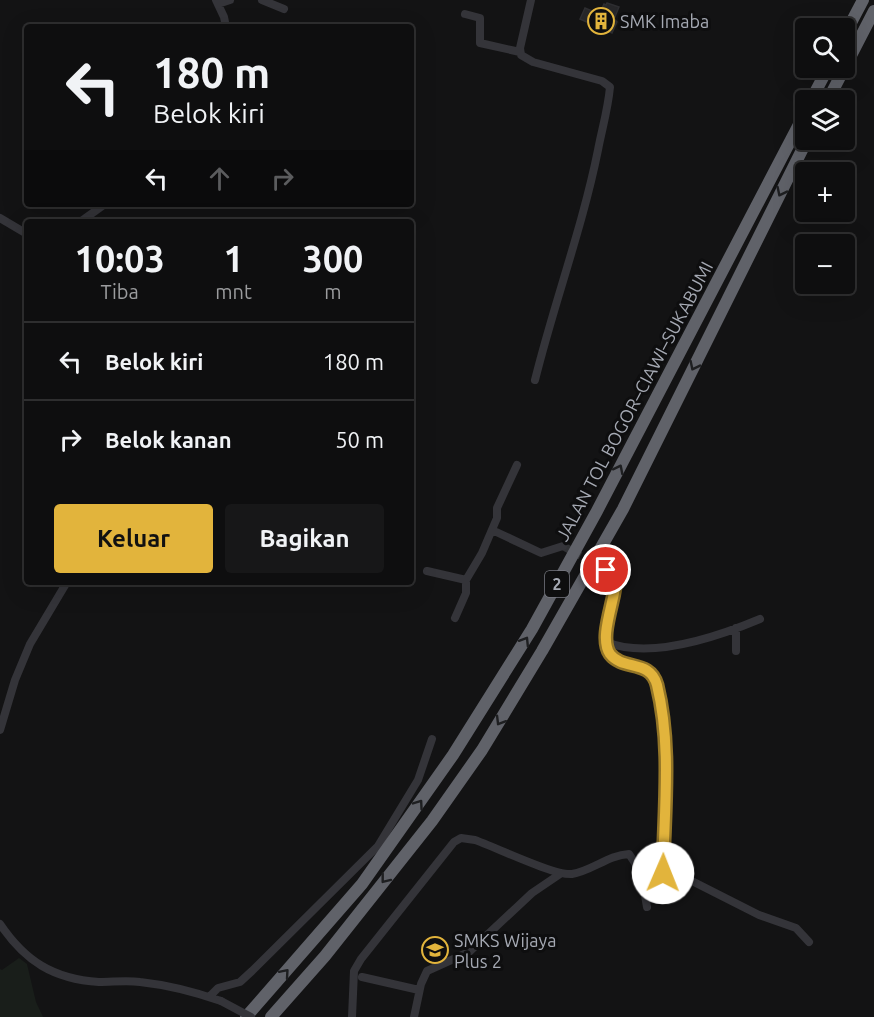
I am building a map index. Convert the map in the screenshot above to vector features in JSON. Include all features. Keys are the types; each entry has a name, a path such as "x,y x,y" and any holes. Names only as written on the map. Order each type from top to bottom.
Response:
{"highway":[{"path":"854,18 863,0"},
{"path":"833,90 874,11"},
{"name":"JALAN TOL BOGOR–CIAWI–SUKABUMI","path":"249,1017 362,884 453,754 532,630 597,511 795,132"},
{"name":"JALAN TOL BOGOR–CIAWI–SUKABUMI","path":"271,1017 325,956 432,821 482,750 543,651 622,510 802,150"}],"street":[{"path":"225,24 217,2 230,0"},
{"path":"262,0 284,9"},
{"path":"520,52 531,0"},
{"path":"465,14 480,18 480,42 520,52 533,62 602,81 610,87 574,250 545,339 535,380"},
{"path":"84,219 101,207"},
{"path":"0,218 24,232"},
{"path":"455,618 466,593 465,580 492,530 498,515 497,508 516,465"},
{"path":"492,530 541,554 563,546"},
{"path":"606,570 616,578 606,642 611,655 620,662 644,668 653,675 664,722 663,873"},
{"path":"427,571 465,580"},
{"path":"0,730 15,680 30,644 65,585"},
{"path":"606,642 626,648 657,647 705,640 760,619"},
{"path":"736,628 736,651"},
{"path":"209,997 218,988 240,982 378,846 418,780 432,739"},
{"path":"352,1017 354,971 459,839 475,840 560,874"},
{"path":"414,1017 419,990 427,971 469,952 531,892 560,874 582,872 599,862 627,853 632,856 641,872 647,907"},
{"path":"641,872 684,877 759,915 796,928 809,942"},
{"path":"0,924 25,956 46,968 73,978 142,982 191,990 221,1001 249,1017"},
{"path":"362,977 419,990"}],"shaded area":[{"path":"19,958 27,964 36,1002 43,1017 0,1017 0,969 2,970"}],"building":[{"name":"SMK Imaba","path":"604,4 619,7 614,19 617,22 612,33 580,19 585,8 599,14"}],"tunnel":[{"path":"563,546 606,570"}],"place":[{"name":"SMK Imaba","path":"601,21"},
{"name":"SMKS Wijaya Plus 2","path":"435,950"}],"route":[{"path":"606,570 616,578 616,585 605,634 606,646 611,655 620,662 644,668 653,675 664,722 663,873"}]}
